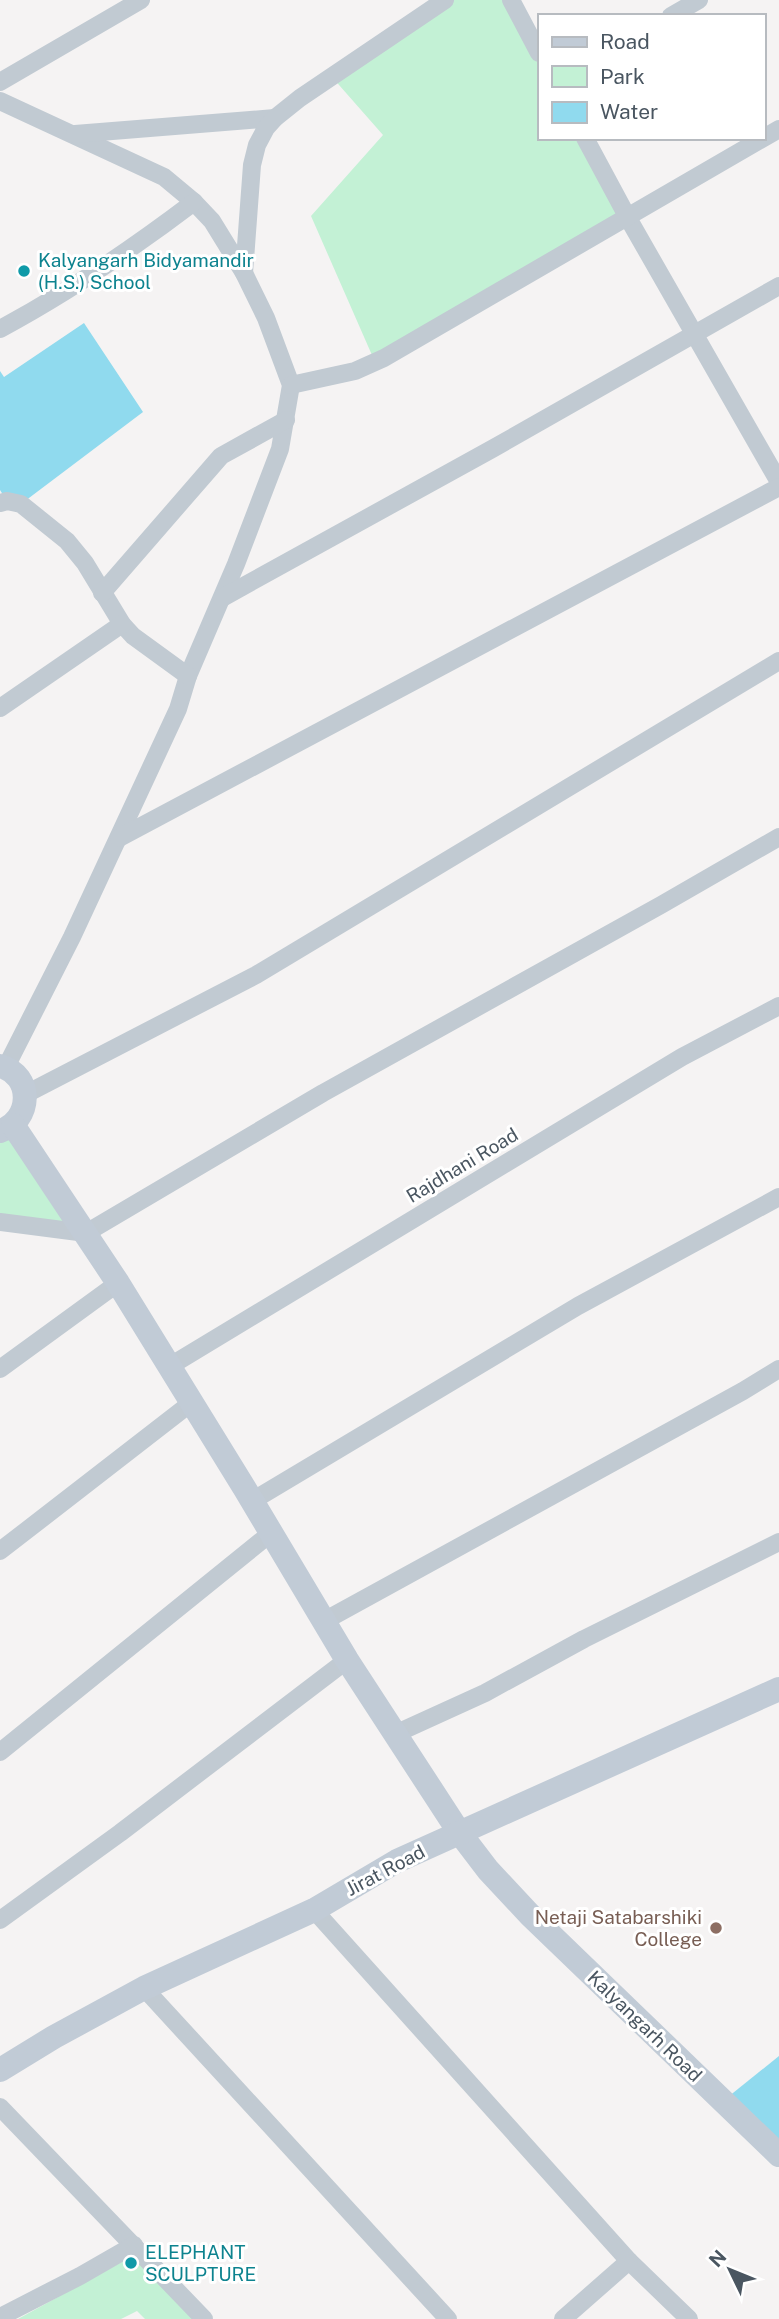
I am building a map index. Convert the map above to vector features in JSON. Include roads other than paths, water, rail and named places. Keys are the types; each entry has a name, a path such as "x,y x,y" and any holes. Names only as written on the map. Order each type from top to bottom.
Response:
{"main road":[{"path":"3,1066 16,1074 23,1083 26,1094 25,1106 6,1128"},
{"name":"Kalyangarh Road","path":"6,1128 86,1233 170,1366 347,1660 459,1832 488,1870 530,1915 779,2155"},
{"name":"Jirat Road","path":"0,2070 144,1988 314,1910 397,1861 779,1689"}],"street":[{"path":"0,82 141,0"},
{"path":"244,273 252,165 257,145 275,118 445,0"},
{"path":"511,0 538,51"},
{"path":"674,14 699,0"},
{"path":"0,100 164,177 194,202 212,221 244,273 266,318 290,385 280,449 222,598 188,676 178,709 119,838 3,1066"},
{"path":"71,134 275,118"},
{"path":"119,838 779,485 586,140"},
{"path":"290,385 355,371 384,358 760,140"},
{"path":"0,329 43,306 127,252 194,202"},
{"path":"222,598 779,286"},
{"path":"102,593 221,456 286,419"},
{"path":"0,503 8,501 21,504 67,541 85,563 122,624 133,636 188,676"},
{"path":"0,708 122,624"},
{"path":"26,1094 256,975 779,661"},
{"path":"0,1222 86,1233 323,1093 779,837"},
{"name":"Rajdhani Road","path":"170,1366 682,1057 779,1006"},
{"path":"252,1501 578,1306 779,1197"},
{"path":"0,1369 118,1283"},
{"path":"324,1621 779,1369"},
{"path":"0,1551 191,1403"},
{"path":"0,1752 271,1532"},
{"path":"395,1734 485,1693 584,1639 779,1542"},
{"path":"0,1920 120,1833 347,1660"},
{"path":"314,1910 629,2261 689,2319"},
{"path":"144,1988 448,2319"},
{"path":"0,2107 204,2319"},
{"path":"0,2317 134,2245"},
{"path":"563,2319 629,2261"}],"water":[{"path":"84,323 143,412 21,504 7,501 0,490 0,371 4,377"},
{"path":"779,2056 779,2155 723,2101"}],"place":[{"name":"Kalyangarh Bidyamandir (H.S.) School","path":"24,271"},
{"name":"Netaji Satabarshiki College","path":"716,1928"},
{"name":"ELEPHANT SCULPTURE","path":"131,2263"}]}
